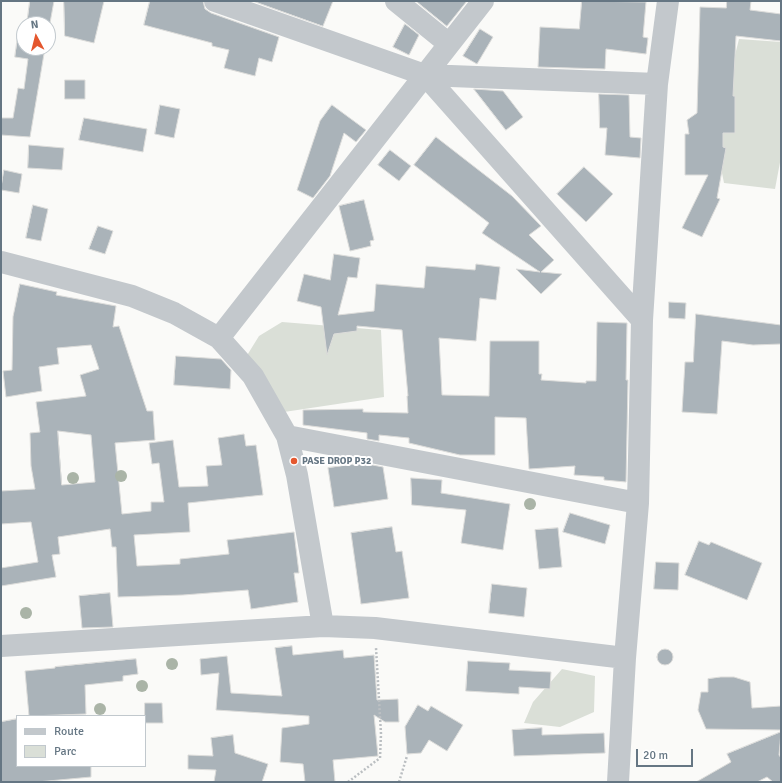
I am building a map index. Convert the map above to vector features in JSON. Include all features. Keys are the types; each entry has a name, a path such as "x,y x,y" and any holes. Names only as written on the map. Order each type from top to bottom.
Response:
{"street":[{"path":"215,1 425,75 657,84"},
{"path":"396,1 449,44"},
{"path":"219,338 483,1"},
{"path":"618,782 625,658 638,503 642,320 657,84 668,1"},
{"path":"425,75 642,320"},
{"path":"1,262 132,296 174,313 219,338 253,376 287,436 297,475 324,626"},
{"path":"287,436 638,503"},
{"path":"1,646 324,626 375,628 625,658"}],"path":[{"path":"348,782 380,758 381,734 375,628"},
{"path":"400,782 407,756"}],"green space":[{"path":"739,39 781,42 781,157 775,189 724,183 718,153 726,91"},
{"path":"282,322 381,330 384,397 284,412 246,357 259,336"},
{"path":"562,669 595,676 594,712 560,727 524,723 533,702"}],"building":[{"path":"30,1 54,1 51,16 28,16"},
{"path":"64,1 104,1 94,43 65,36"},
{"path":"150,1 203,1 205,9 211,13 279,37 272,62 259,58 255,76 224,68 229,50 212,46 212,43 144,25"},
{"path":"253,1 333,1 323,26"},
{"path":"416,1 467,1 447,26"},
{"path":"582,1 646,2 643,37 648,38 646,54 606,49 605,69 538,67 540,27 579,29"},
{"path":"727,1 751,1 750,10 781,14 781,41 736,36 733,96 735,96 735,133 723,133 723,147 726,148 717,198 720,199 702,237 682,228 708,175 685,175 685,134 689,134 687,120 697,113 700,7 726,8"},
{"path":"405,24 419,35 409,55 393,47"},
{"path":"480,29 493,37 477,64 463,56"},
{"path":"16,50 16,56 44,56 30,137 1,135 1,118 13,118 18,88 24,89 28,59 15,57"},
{"path":"65,80 85,80 85,99 65,99"},
{"path":"474,89 503,91 523,117 506,130"},
{"path":"599,94 629,95 630,137 641,138 640,158 605,155 607,128 600,128"},
{"path":"160,105 180,109 174,138 155,134"},
{"path":"332,105 366,130 356,142 344,133 330,176 313,198 297,190 320,121"},
{"path":"84,118 147,129 143,152 79,140"},
{"path":"436,137 512,196 541,226 529,235 554,260 541,272 562,274 541,294 516,269 540,272 482,233 489,223 414,165"},
{"path":"29,145 64,148 62,170 28,168"},
{"path":"390,150 411,166 399,181 378,165"},
{"path":"584,167 613,194 586,222 557,194"},
{"path":"4,170 22,174 19,193 1,190"},
{"path":"364,200 374,240 370,241 371,246 350,251 339,206"},
{"path":"33,205 48,209 41,241 26,238"},
{"path":"98,226 113,231 105,254 89,249"},
{"path":"334,254 360,258 357,278 348,277 338,315 374,311 376,284 424,288 426,266 475,270 476,264 500,267 496,300 480,298 476,341 439,338 442,395 489,396 490,341 539,341 539,374 542,374 541,380 586,383 586,381 596,381 597,322 627,323 626,380 628,380 626,482 604,480 604,477 574,475 575,466 529,469 526,418 495,417 495,455 460,455 409,443 409,438 379,435 379,441 367,439 367,433 303,425 303,410 363,409 363,412 408,413 408,396 402,330 357,326 357,331 334,334 327,355 321,307 297,301 304,274 330,280"},
{"path":"20,284 57,292 56,295 116,306 113,327 119,326 147,411 153,411 155,440 115,443 122,514 151,511 151,502 164,502 159,463 152,464 149,443 173,440 179,487 208,486 206,466 222,465 218,438 244,434 246,446 256,445 263,495 188,503 190,532 134,535 137,566 180,564 180,559 229,554 227,540 294,532 299,573 294,573 298,602 251,609 248,590 183,595 118,597 116,547 112,547 110,529 58,537 60,554 52,555 56,577 1,586 1,568 38,562 31,522 1,524 1,491 35,489 31,466 30,433 40,432 36,402 86,396 80,375 99,369 91,345 57,348 59,364 39,367 42,391 6,397 3,371 12,370 13,317","holes":["58,431 91,435 95,482 62,485"]},
{"path":"669,302 686,303 685,319 669,318"},
{"path":"696,314 781,325 781,344 753,345 722,341 717,414 682,412 685,362 693,362"},
{"path":"176,356 221,359 231,370 230,389 174,385"},
{"path":"362,463 383,467 388,499 334,507 328,468"},
{"path":"411,478 442,480 441,493 510,504 503,550 461,543 466,510 412,505"},
{"path":"570,513 610,525 605,544 563,532"},
{"path":"392,527 396,552 402,551 409,598 361,604 351,533"},
{"path":"558,528 562,567 539,569 535,530"},
{"path":"699,541 709,545 711,542 762,563 747,600 685,575"},
{"path":"656,562 679,563 678,590 654,589"},
{"path":"492,584 527,588 524,617 489,613"},
{"path":"110,593 113,627 82,628 79,596"},
{"path":"292,646 293,655 343,650 344,658 374,655 377,700 398,699 399,722 385,722 374,715 378,756 333,760 335,782 305,782 303,764 280,762 282,728 309,724 309,716 216,710 219,673 201,675 200,659 227,656 231,693 282,696 275,648"},
{"path":"665,649 672,654 673,657 668,664 665,665 658,660 657,657 662,650"},
{"path":"136,659 138,674 123,676 123,681 85,685 86,714 29,715 25,671"},
{"path":"468,661 510,663 509,670 551,672 550,689 519,687 519,694 466,691"},
{"path":"734,677 750,682 752,708 781,706 781,730 706,729 698,710 701,692 708,692 708,679"},
{"path":"145,703 162,703 163,723 146,723"},
{"path":"418,705 428,711 431,706 463,725 447,751 429,740 421,753 407,754 405,727"},
{"path":"16,719 16,767 91,767 91,777 37,782 1,782 1,722"},
{"path":"542,728 542,735 604,733 605,753 514,756 512,730"},
{"path":"781,732 779,755 781,758 781,782 773,782 767,777 757,782 696,782 731,762 727,754"},
{"path":"233,735 235,753 268,764 262,782 214,782 216,770 188,769 188,755 213,756 211,738"}],"place":[{"name":"PASE DROP P32","path":"294,461"}]}
